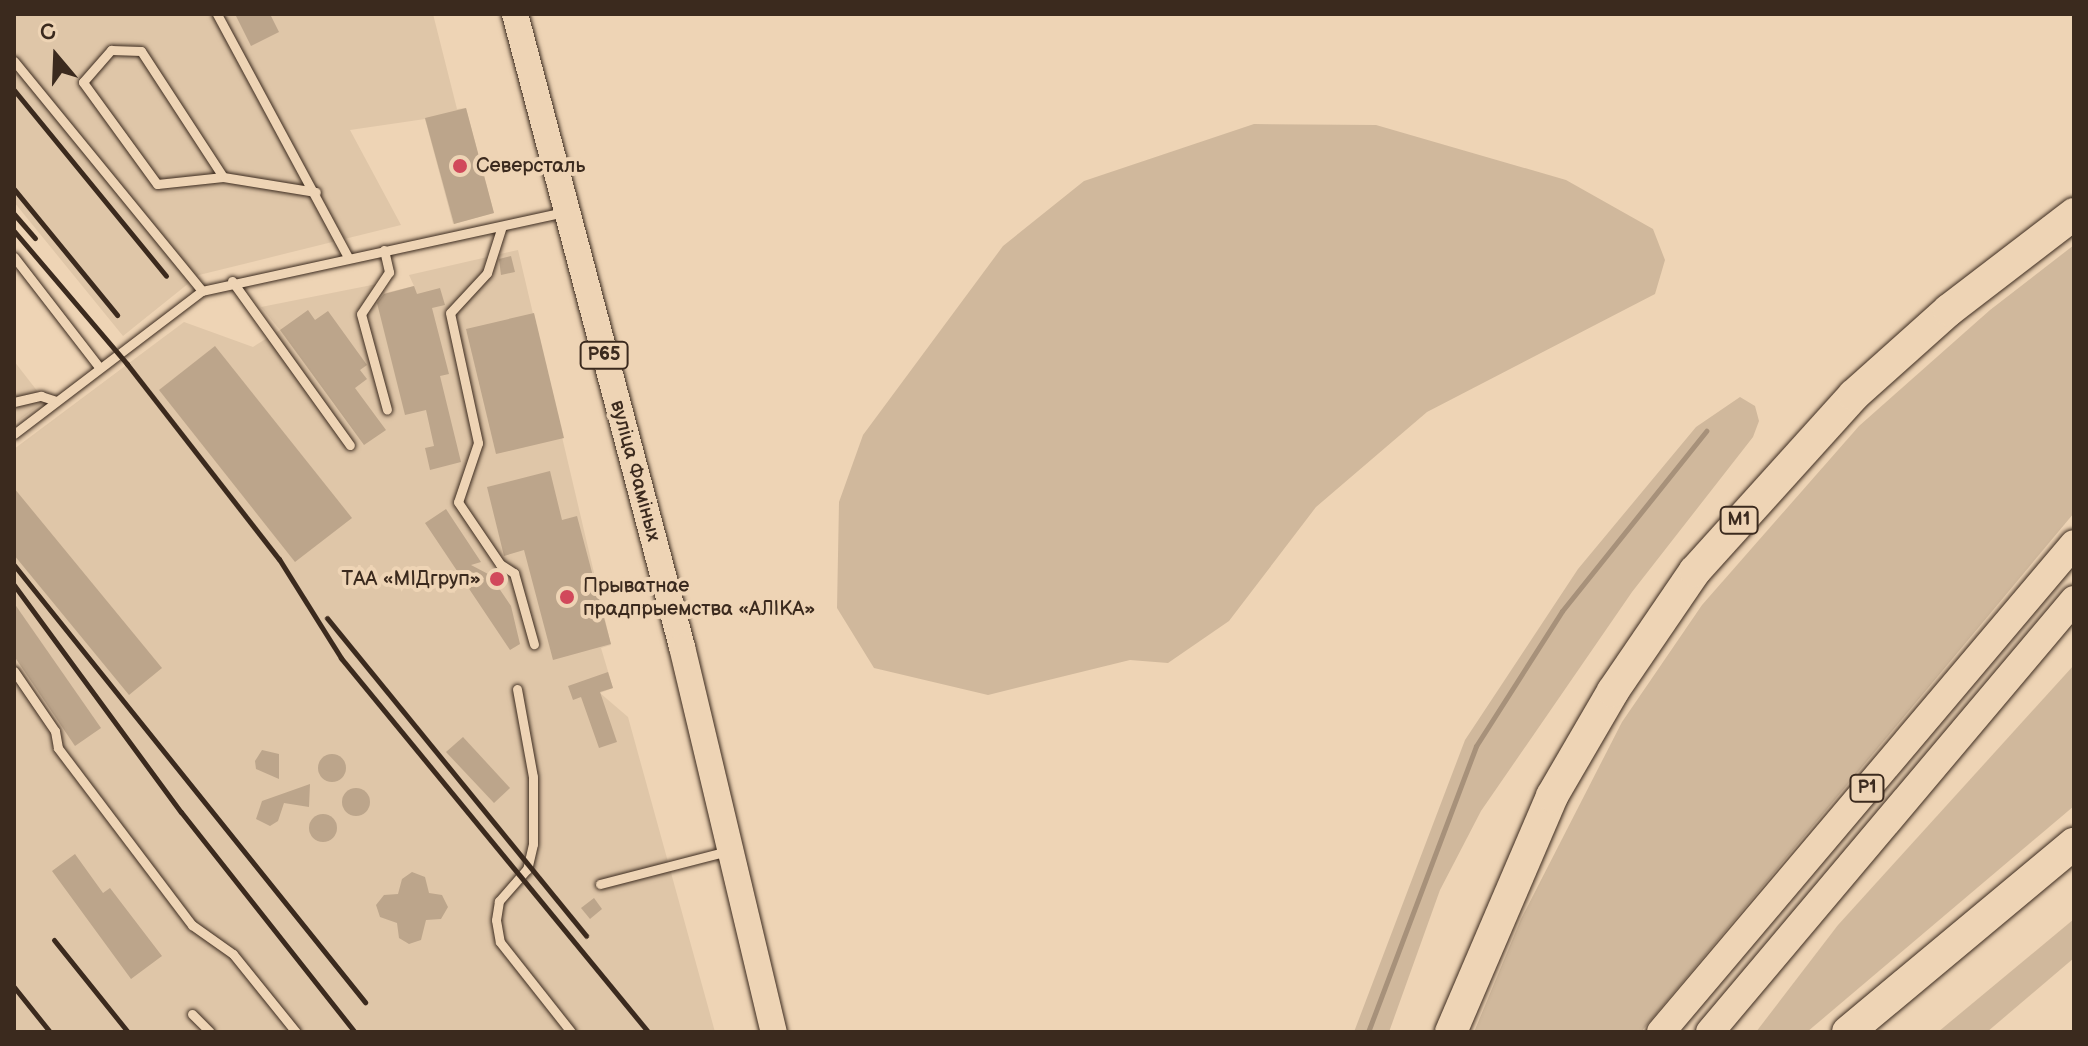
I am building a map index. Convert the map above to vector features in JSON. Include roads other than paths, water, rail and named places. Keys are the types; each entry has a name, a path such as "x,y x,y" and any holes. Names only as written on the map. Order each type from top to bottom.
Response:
{"highway":[{"name":"М1","path":"1451,1032 1552,796 1613,691 1695,571 1854,395 1949,310 2074,214"},
{"name":"Р1","path":"1661,1032 2074,544"},
{"name":"Р1","path":"1710,1032 2074,600"},
{"path":"1848,1032 2074,844"}],"main road":[{"name":"вуліца Фаміных","path":"515,14 733,850"},
{"name":"Р65","path":"733,850 774,1032"}],"lane":[{"path":"217,14 316,192 348,257"},
{"path":"223,177 141,51 111,50 83,82 157,184 223,177 316,192"},
{"path":"14,61 202,291"},
{"path":"14,434 202,291 232,281 566,211"},
{"path":"502,226 487,273 450,313 478,443 458,502 500,564 514,573 534,644"},
{"path":"384,250 389,272 361,314 387,410"},
{"path":"14,257 99,367"},
{"path":"232,281 350,445"},
{"path":"14,402 41,396 56,401"},
{"path":"14,671 55,731 58,748 192,925 233,954 296,1032"},
{"path":"517,689 533,777 533,844 527,869 499,901 496,920 500,942 571,1032"},
{"path":"600,884 733,850"},
{"path":"192,1014 210,1032"}],"waterway":[{"path":"1368,1032 1476,746 1562,611 1706,431"}],"railway":[{"path":"14,90 166,276"},
{"path":"14,189 117,315"},
{"path":"14,214 35,238"},
{"path":"14,231 127,364 279,559 341,658 648,1032"},
{"path":"14,565 365,1002"},
{"path":"14,585 181,812 355,1032"},
{"path":"327,618 586,936"},
{"path":"54,940 128,1032"},
{"path":"14,987 50,1032"}],"place":[{"name":"Северсталь","path":"460,166"},
{"name":"ТАА «МІДгруп»","path":"497,579"},
{"name":"Прыватнае прадпрыемства «АЛІКА»","path":"567,597"}]}
